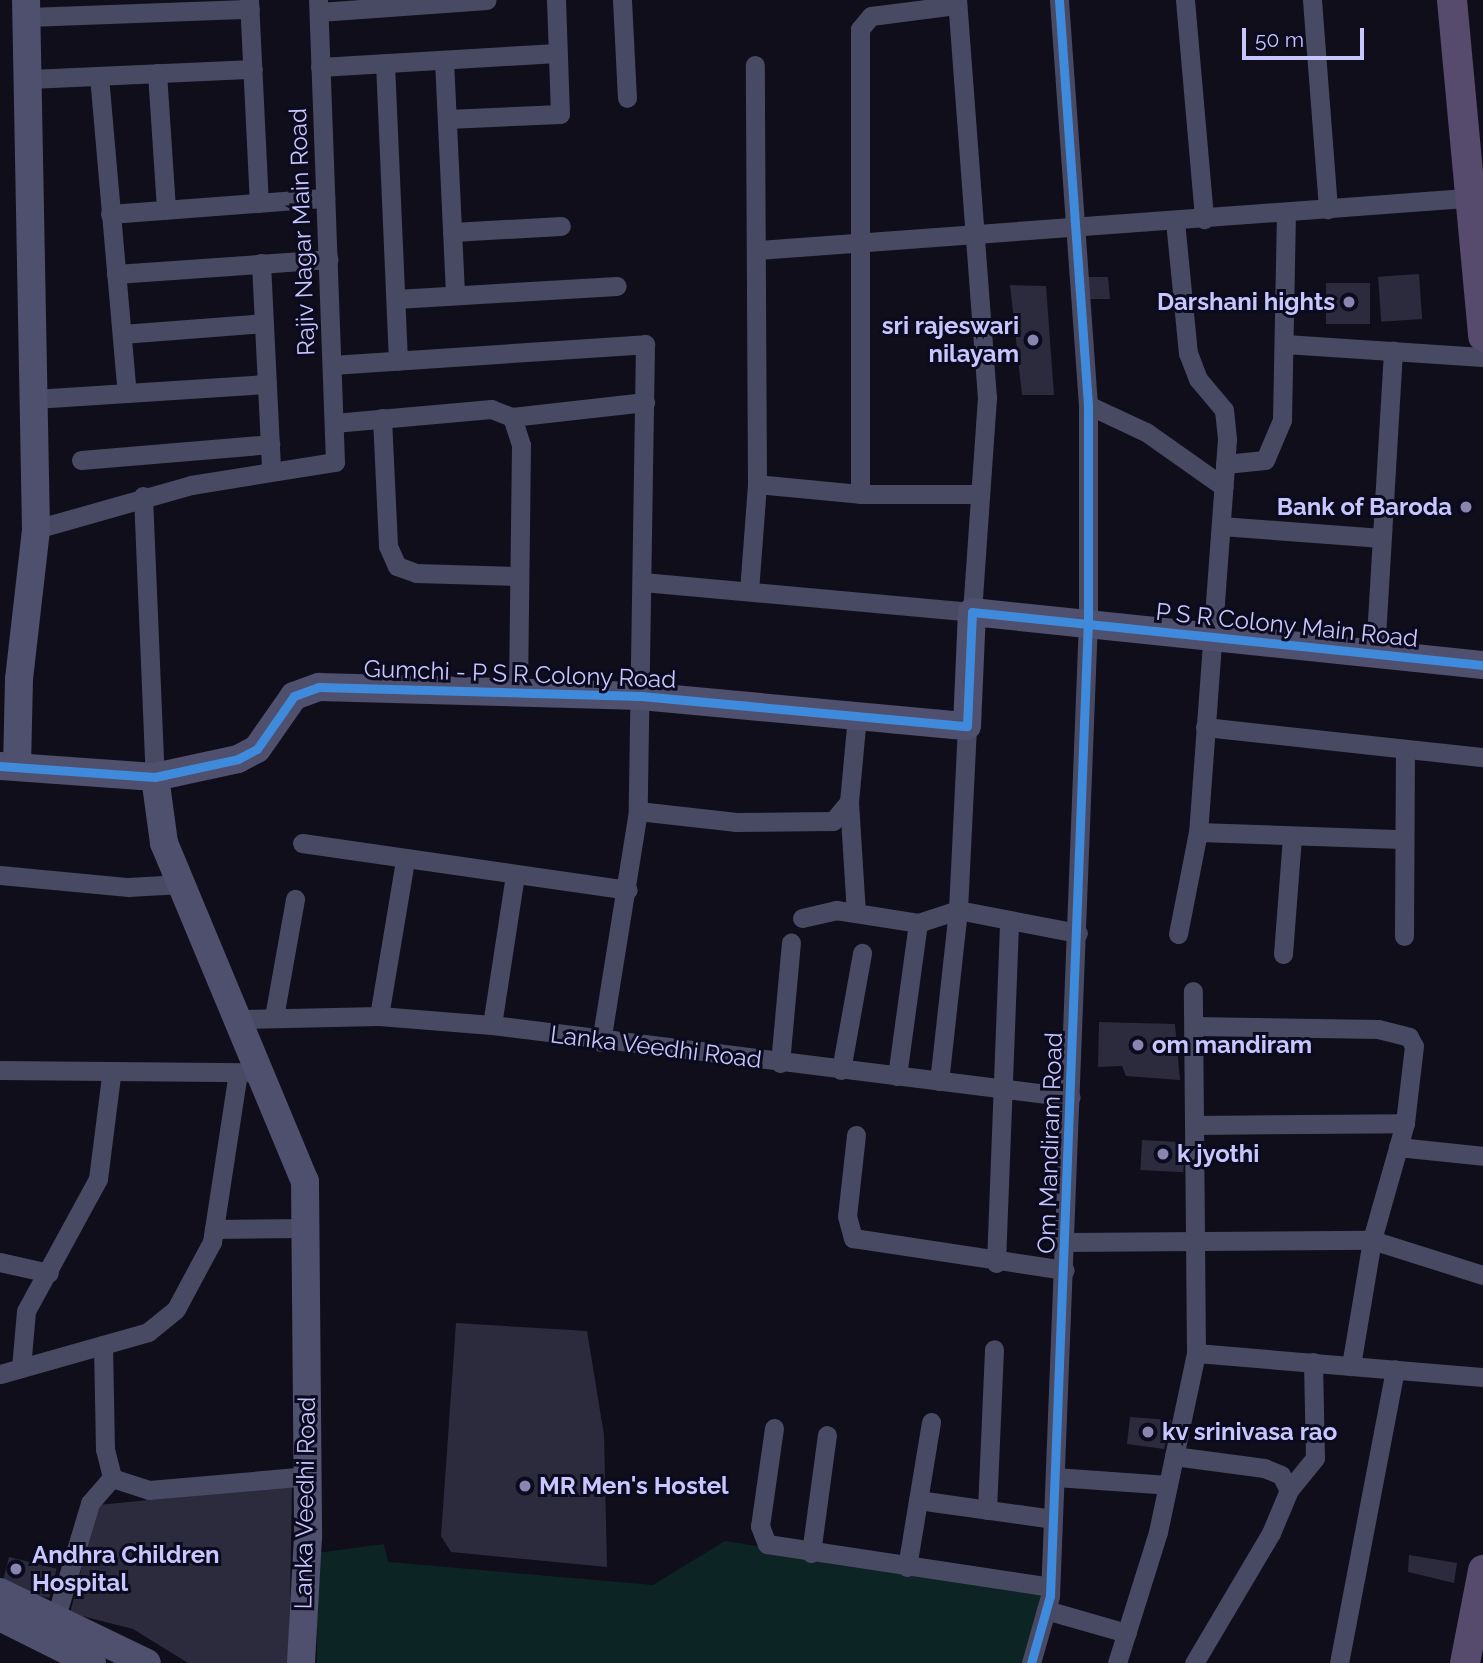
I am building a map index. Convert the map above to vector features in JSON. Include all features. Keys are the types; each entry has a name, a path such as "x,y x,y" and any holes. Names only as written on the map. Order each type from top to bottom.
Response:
{"main road":[{"path":"1452,0 1477,197 1483,337"},
{"path":"1465,1663 1483,1570"}],"street":[{"path":"318,6 487,0"},
{"path":"447,119 560,114 556,0"},
{"path":"622,0 627,98"},
{"name":"Om Mandiram Road","path":"1031,1663 1050,1587 1065,1270 1088,621 1088,405 1059,0"},
{"path":"1185,0 1204,219"},
{"path":"1312,0 1328,209"},
{"path":"860,494 863,240 860,29 871,16 957,3 987,398 976,494 958,910 939,1081"},
{"path":"9,766 36,529 27,9 249,5 259,203"},
{"name":"Rajiv Nagar Main Road","path":"271,471 335,462 318,6"},
{"path":"320,67 557,53"},
{"path":"444,60 456,295"},
{"path":"385,63 398,361"},
{"path":"749,591 757,484 758,250 754,65"},
{"path":"30,79 253,69"},
{"path":"157,74 166,210"},
{"path":"99,76 127,393"},
{"path":"758,250 1075,222 1175,221 1477,197"},
{"path":"110,214 325,198"},
{"path":"1225,464 1260,463 1272,450 1285,397 1286,212"},
{"path":"1175,221 1188,353 1198,379 1224,410 1225,464 1198,832 1178,934"},
{"path":"452,232 561,226"},
{"path":"116,274 328,258"},
{"path":"36,529 143,496 271,471 261,263"},
{"path":"396,299 617,285"},
{"path":"122,334 264,323"},
{"path":"332,365 645,344 638,811 628,890 601,1042"},
{"path":"1285,344 1483,357"},
{"path":"1375,654 1393,351"},
{"path":"34,399 267,384"},
{"path":"334,423 491,409 512,417 645,402"},
{"path":"1088,405 1146,432 1224,487"},
{"path":"512,417 521,445 519,696"},
{"path":"382,418 388,546 397,566 416,573 518,576"},
{"path":"81,460 270,444"},
{"path":"757,484 860,494 976,494"},
{"path":"143,496 155,777"},
{"path":"1221,526 1382,538"},
{"path":"643,582 1088,621"},
{"name":"P S R Colony Main Road","path":"1088,621 1214,638 1483,665"},
{"name":"Gumchi - P S R Colony Road","path":"9,766 155,777 238,760 257,749 294,695 319,687 519,696 641,696 967,726"},
{"path":"856,913 849,802 857,716"},
{"path":"1205,727 1405,752 1483,757"},
{"path":"1404,936 1402,839 1405,752"},
{"name":"Lanka Veedhi Road","path":"155,777 164,843 240,1019 249,1072 305,1181 308,1476 301,1663"},
{"path":"638,811 736,822 827,822 840,818 849,802"},
{"path":"1198,832 1402,839"},
{"path":"1283,954 1292,836"},
{"path":"302,843 405,861 628,890"},
{"path":"379,1016 405,861"},
{"path":"0,875 128,887 182,884"},
{"path":"492,1025 515,875"},
{"path":"274,1017 295,899"},
{"path":"802,918 836,910 918,923 958,910 1078,933"},
{"path":"996,1263 1009,920"},
{"path":"897,1076 918,923"},
{"path":"780,1063 791,943"},
{"path":"841,1070 862,953"},
{"path":"1117,1663 1168,1485 1196,1353 1193,991"},
{"name":"Lanka Veedhi Road","path":"240,1019 379,1016 492,1025 601,1042 1071,1097"},
{"path":"1194,1027 1397,1032 1409,1037 1417,1059 1405,1123 1372,1240 1351,1366"},
{"path":"0,1070 111,1076 249,1072 214,1229 190,1289 163,1324 103,1345 0,1374"},
{"path":"21,1368 26,1311 98,1179 111,1076"},
{"path":"1194,1125 1405,1123"},
{"path":"856,1135 847,1216 853,1238 996,1263 1065,1270"},
{"path":"1398,1147 1483,1156"},
{"path":"214,1229 306,1228"},
{"path":"1065,1242 1372,1240 1483,1275"},
{"path":"0,1262 49,1273"},
{"path":"103,1345 105,1449 112,1478"},
{"path":"987,1510 994,1349"},
{"path":"1196,1353 1483,1377"},
{"path":"1194,1663 1271,1533 1289,1490 1315,1458 1313,1362"},
{"path":"1339,1663 1395,1369"},
{"path":"907,1567 931,1422"},
{"path":"774,1427 760,1534 767,1544 811,1553 1050,1587"},
{"path":"811,1553 827,1435"},
{"path":"1174,1456 1264,1468 1281,1475 1289,1490"},
{"path":"112,1478 149,1490 308,1476"},
{"path":"1055,1477 1168,1485"},
{"path":"55,1620 90,1503 112,1478"},
{"path":"918,1500 1053,1519"},
{"path":"0,1592 147,1663"},
{"path":"1046,1610 1127,1633"},
{"path":"0,1617 92,1663"}],"green space":[{"path":"725,1541 1042,1592 1022,1663 317,1663 317,1553 384,1544 388,1562 653,1585"}],"building":[{"path":"1419,274 1422,319 1381,322 1378,277"},
{"path":"1084,277 1108,277 1110,299 1086,299"},
{"name":"Darshani hights","path":"1326,283 1370,283 1370,324 1326,324"},
{"name":"sri rajeswari nilayam","path":"1010,285 1046,286 1054,395 1022,395"},
{"name":"om mandiram","path":"1099,1022 1175,1024 1180,1080 1126,1076 1122,1066 1098,1067"},
{"name":"k jyothi","path":"1142,1140 1185,1142 1183,1172 1140,1170"},
{"name":"MR Men's Hostel","path":"456,1323 587,1331 604,1435 607,1567 451,1552 441,1536"},
{"name":"kv srinivasa rao","path":"1130,1417 1171,1420 1164,1449 1127,1444"},
{"path":"292,1486 289,1663 188,1663 133,1629 70,1613 98,1505"},
{"path":"1409,1555 1457,1563 1454,1583 1408,1572"},
{"path":"9,1557 57,1569 49,1598 2,1586"}],"cycle path":[{"path":"1031,1663 1050,1596 1088,621 1088,405 1059,0"},
{"path":"0,766 155,777 238,759 257,749 294,696 319,687 641,696 967,726 972,612 1483,665"}],"place":[{"name":"Darshani hights","path":"1349,302"},
{"name":"sri rajeswari nilayam","path":"1033,340"},
{"name":"Bank of Baroda","path":"1466,507"},
{"name":"om mandiram","path":"1138,1045"},
{"name":"k jyothi","path":"1163,1154"},
{"name":"kv srinivasa rao","path":"1148,1432"},
{"name":"MR Men's Hostel","path":"525,1486"},
{"name":"Andhra Children Hospital","path":"16,1569"}]}
